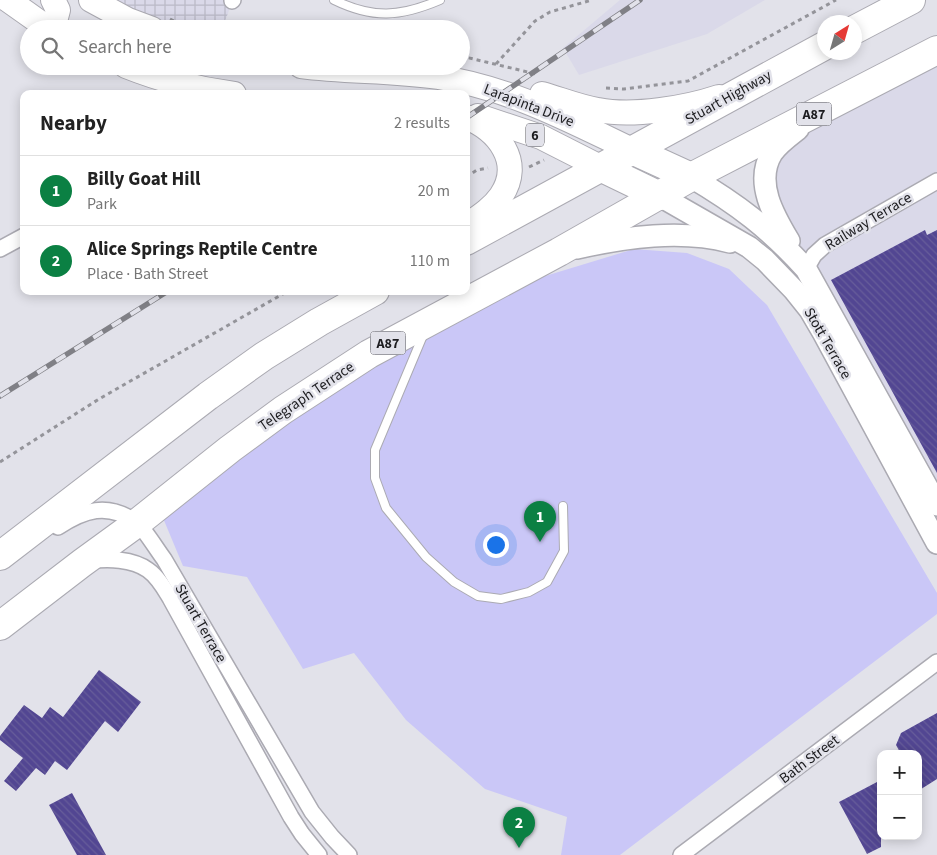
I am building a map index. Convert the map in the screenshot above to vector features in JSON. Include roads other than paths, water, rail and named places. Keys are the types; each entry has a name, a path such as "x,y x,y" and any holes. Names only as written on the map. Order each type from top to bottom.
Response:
{"highway":[{"path":"862,26 911,0"},
{"name":"Stuart Highway","path":"632,150 817,50"},
{"name":"A87","path":"691,177 937,50"},
{"path":"470,239 632,150"},
{"name":"6","path":"632,150 691,177"},
{"name":"6","path":"600,167 660,196"},
{"name":"Telegraph Terrace","path":"0,626 283,410 369,354 560,252 691,177"},
{"path":"0,556 208,396 264,356 368,295"}],"main road":[{"path":"8,0 38,20"},
{"path":"54,0 58,10 54,20"},
{"path":"91,0 128,20"},
{"path":"152,75 203,90"},
{"name":"Larapinta Drive","path":"423,75 505,93 551,110 632,150"},
{"path":"438,77 453,75"},
{"path":"467,75 492,79 598,110 623,113 643,112 708,101 742,90"},
{"path":"806,269 779,224 770,203 765,178 768,163 773,152 785,140 830,105"},
{"name":"Larapinta Drive","path":"470,116 512,126 541,137 600,167"},
{"path":"470,117 489,129 497,138 508,156 510,174 507,184 493,206 470,223"},
{"name":"Stott Terrace","path":"691,177 746,212 782,242 806,269 937,505"},
{"name":"Stott Terrace","path":"660,196 750,247 782,276 810,310 937,543"},
{"path":"560,252 600,243 655,236 712,237 750,247"},
{"path":"319,322 360,295"}],"street":[{"name":"Railway Terrace","path":"806,269 814,255 825,245 937,181"},
{"path":"0,249 20,238"},
{"name":"Stuart Terrace","path":"0,568 74,516 87,512 112,512 137,523 164,559 308,805 332,837 349,855"},
{"name":"Stuart Terrace","path":"82,562 97,560 124,562 147,569 156,577 170,598 291,818 319,855"},
{"name":"Bath Street","path":"681,855 937,662"}],"lane":[{"path":"334,0 359,10 379,14 395,14 440,0"},
{"path":"430,320 375,450 375,478 386,508 426,557 454,582 478,596 501,599 529,592 547,582 564,551 563,506"}],"railway":[{"path":"470,115 640,0"},
{"path":"0,396 162,295"}],"place":[{"name":"Billy Goat Hill","path":"540,542"},
{"name":"Alice Springs Reptile Centre","path":"519,848"}]}
